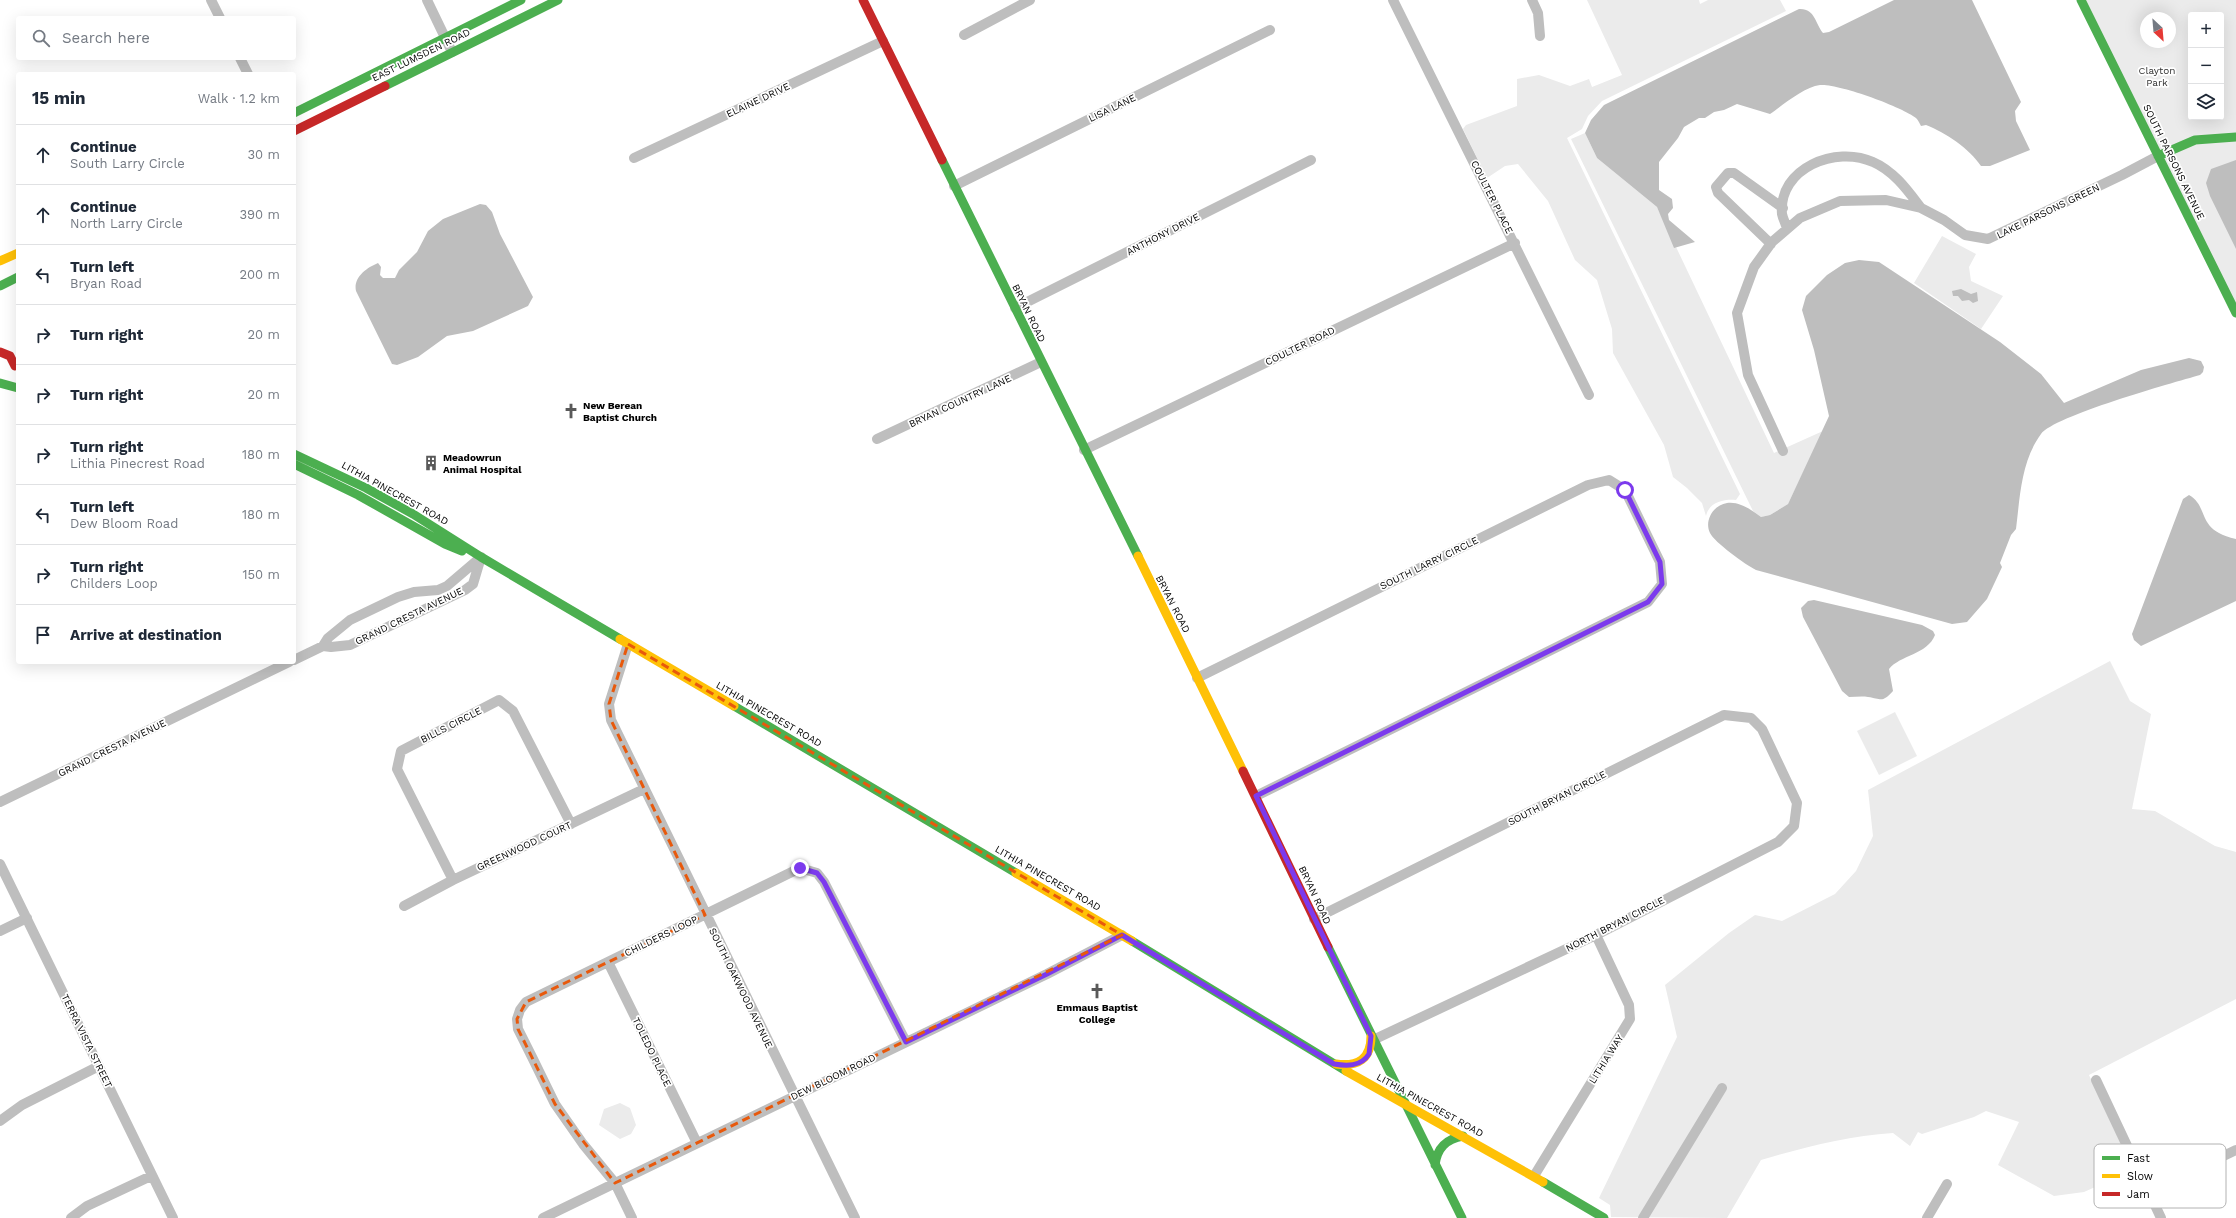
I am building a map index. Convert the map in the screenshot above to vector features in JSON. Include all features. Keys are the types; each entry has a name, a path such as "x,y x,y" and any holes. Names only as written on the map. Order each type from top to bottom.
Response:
{"main road":[{"name":"EAST LUMSDEN ROAD","path":"296,112 331,93 520,0"},
{"name":"EAST LUMSDEN ROAD","path":"296,130 558,0"},
{"name":"BRYAN ROAD","path":"863,0 1084,450 1198,678 1372,1038 1462,1218"},
{"name":"SOUTH PARSONS AVENUE","path":"2081,0 2236,313"},
{"path":"2158,156 2194,140 2236,137"},
{"path":"0,261 16,254"},
{"path":"0,286 16,278"},
{"path":"0,352 10,356 16,366"},
{"path":"0,361 16,366"},
{"path":"0,382 16,387"},
{"name":"LITHIA PINECREST ROAD","path":"296,455 379,495 450,536 481,558 1122,935 1334,1064 1534,1176 1604,1218"},
{"name":"LITHIA PINECREST ROAD","path":"296,465 358,495 445,544 481,558"},
{"path":"358,495 369,499 379,495"},
{"path":"1334,1064 1349,1066 1364,1060 1371,1050 1372,1038"},
{"path":"1435,1165 1437,1153 1444,1143 1452,1138 1463,1136"}],"street":[{"path":"211,0 219,16"},
{"path":"427,0 452,52"},
{"path":"964,35 1030,0"},
{"name":"COULTER PLACE","path":"1393,0 1515,243 1589,395"},
{"path":"1532,0 1538,14 1540,36"},
{"name":"LISA LANE","path":"954,186 1270,30"},
{"name":"ELAINE DRIVE","path":"634,158 883,41"},
{"path":"241,60 247,72"},
{"name":"LAKE PARSONS GREEN","path":"1783,451 1748,375 1737,313 1754,267 1771,244 1800,218 1840,201 1886,200 1921,208 1944,220 1965,235 1988,239 2122,175 2158,156"},
{"path":"1787,229 1782,214 1785,193 1792,179 1806,166 1836,157 1849,157 1873,162 1885,169 1909,191 1921,208"},
{"name":"ANTHONY DRIVE","path":"1015,308 1311,160"},
{"path":"1771,244 1718,193 1716,187 1728,172 1734,173 1783,208"},
{"name":"COULTER ROAD","path":"1084,450 1515,243"},
{"name":"BRYAN COUNTRY LANE","path":"877,439 1041,362"},
{"name":"SOUTH LARRY CIRCLE","path":"1198,678 1588,484 1609,480 1625,490 1660,562 1662,584 1648,602 1256,796"},
{"name":"GRAND CRESTA AVENUE","path":"296,659 323,646 328,638 350,620 398,597 414,592 438,590 446,586 481,558"},
{"name":"GRAND CRESTA AVENUE","path":"323,646 331,647 350,645 466,590 474,584 481,558"},
{"name":"SOUTH OAKWOOD AVENUE","path":"628,644 609,704 611,720 705,915 855,1218"},
{"name":"GRAND CRESTA AVENUE","path":"0,802 286,664"},
{"name":"BILLS CIRCLE","path":"453,880 397,769 401,751 499,700 513,712 571,824"},
{"name":"SOUTH BRYAN CIRCLE","path":"1314,919 1724,715 1751,718 1762,729 1779,766"},
{"name":"NORTH BRYAN CIRCLE","path":"1372,1038 1596,935 1778,842 1794,826 1797,803 1779,766"},
{"name":"GREENWOOD COURT","path":"404,906 453,880 644,788"},
{"name":"TERRA VISTA STREET","path":"0,864 151,1176 173,1218"},
{"name":"CHILDERS LOOP","path":"632,1218 615,1183 583,1144 555,1104 518,1030 517,1019 520,1010 526,1002 800,868 817,873 824,882 906,1042"},
{"path":"0,932 27,918"},
{"name":"DEW BLOOM ROAD","path":"542,1218 1047,974 1122,935"},
{"name":"LITHIA WAY","path":"1534,1176 1630,1019 1629,1005 1596,935"},
{"name":"TOLEDO PLACE","path":"608,962 697,1143"},
{"path":"0,1121 22,1105 99,1066"},
{"path":"2096,1080 2126,1144"},
{"path":"1643,1218 1722,1088"},
{"path":"2226,1155 2236,1150"},
{"path":"71,1218 87,1206 151,1176"},
{"path":"1927,1218 1947,1184"},
{"path":"2156,1208 2161,1218"}],"highlighted area":[{"path":"628,644 1122,935 615,1183 555,1104 518,1029 517,1019 526,1002 705,915 611,720 609,704"}],"green space":[{"path":"1587,0 1699,0 1700,4 1708,0 1780,0 1786,11 1602,101 1588,116 1582,129 1567,138 1740,494 1736,500 1718,502 1710,507 1706,516 1702,503 1673,477 1664,445 1613,353 1612,329 1597,280 1575,260 1548,201 1518,164 1505,166 1487,178 1463,129 1466,125 1517,106 1517,79 1539,75 1570,86 1589,79 1592,87 1622,75"},
{"name":"Clayton Park","path":"2081,0 2236,0 2236,315"},
{"path":"1585,133 1597,158 1657,207 1774,453 1823,431 1788,504 1770,515 1761,517 1753,511 1571,139"},
{"path":"1942,236 1976,254 1969,267 1971,281 2003,296 1981,329 1914,283"},
{"path":"2110,661 2130,701 2151,714 2132,809 2155,811 2215,846 2236,852 2236,999 2089,1075 2121,1144 2094,1144 2094,1188 2084,1192 2054,1196 1998,1165 2019,1122 1986,1111 1974,1117 1922,1134 1918,1132 1910,1146 1893,1133 1876,1134 1827,1143 1761,1160 1727,1218 1611,1217 1610,1205 1599,1198 1677,1037 1665,985 1729,933 1755,915 1782,921 1835,894 1856,871 1873,836 1868,790"},
{"path":"1895,712 1917,756 1879,775 1857,731"},
{"path":"620,1103 630,1108 636,1125 631,1134 620,1139 599,1125 604,1109"}],"shaded area":[{"path":"1894,0 1972,0 2021,102 2015,111 2016,121 2030,150 1990,166 1981,166 1964,147 1934,128 1926,125 1921,126 1916,118 1909,113 1870,97 1828,85 1814,86 1807,89 1770,114 1737,104 1724,110 1714,112 1705,118 1699,118 1684,127 1678,138 1659,162 1659,190 1672,199 1673,208 1668,214 1669,220 1695,242 1674,248 1657,207 1597,158 1585,133 1591,120 1604,105 1799,9 1804,9 1812,14 1823,33 1829,32"},
{"path":"2236,160 2236,249 2210,196 2206,183 2211,169"},
{"path":"480,204 486,205 492,212 500,234 533,297 528,306 473,331 447,336 418,357 397,365 392,364 356,291 356,282 358,278 369,268 378,263 381,267 380,275 383,278 395,278 399,270 417,252 428,231 443,219"},
{"path":"1859,260 1879,262 2000,342 2041,374 2064,403 2141,370 2189,358 2201,361 2204,367 2203,372 2200,375 2141,392 2067,418 2050,427 2041,434 2034,445 2025,467 2020,492 2016,529 2011,535 2000,563 2002,567 1987,599 1967,622 1952,624 1756,570 1724,547 1713,537 1708,528 1711,514 1722,504 1736,503 1761,517 1770,515 1788,504 1829,416 1814,350 1802,310 1806,296 1827,275 1845,263"},
{"path":"1961,289 1971,294 1977,292 1978,301 1973,303 1969,300 1962,301 1958,296 1953,296 1952,291"},
{"path":"2189,495 2195,500 2214,530 2223,535 2236,539 2236,601 2141,646 2134,640 2132,634 2183,499"},
{"path":"1814,600 1922,625 1933,631 1935,635 1926,647 1894,664 1889,669 1893,691 1884,699 1849,697 1842,691 1803,617 1801,608 1808,601"}],"traffic: fast":[{"path":"296,112 521,0"},
{"path":"385,86 558,0"},
{"path":"2081,0 2236,313"},
{"path":"2158,156 2195,140 2236,137"},
{"path":"942,160 1138,556"},
{"path":"0,286 16,278"},
{"path":"0,383 16,387"},
{"path":"296,455 366,488 413,514 481,557 620,639"},
{"path":"296,465 358,495 445,544 462,551"},
{"path":"734,706 1016,873"},
{"path":"1132,941 1346,1071"},
{"path":"1328,947 1462,1218"},
{"path":"1435,1165 1436,1159 1443,1145 1452,1139 1463,1136"},
{"path":"1543,1182 1604,1218"}],"traffic: slow":[{"path":"0,261 16,254"},
{"path":"1138,556 1243,771"},
{"path":"620,639 734,706"},
{"path":"1016,873 1132,941"},
{"path":"1336,1064 1351,1064 1362,1060 1369,1050 1371,1036"},
{"path":"1346,1071 1543,1182"}],"traffic: jam":[{"path":"863,0 942,160"},
{"path":"296,130 385,86"},
{"path":"0,352 10,356 15,366"},
{"path":"1243,771 1328,947"}],"place":[{"name":"New Berean Baptist Church","path":"571,411"},
{"name":"Meadowrun Animal Hospital","path":"431,463"},
{"name":"Emmaus Baptist College","path":"1097,991"}],"route":[{"path":"800,868 808,869 817,873 824,882 906,1042 1047,974 1122,935 1334,1064 1349,1066 1359,1063 1367,1058 1371,1050 1371,1036 1256,796 1648,602 1662,584 1660,562 1625,490"}]}
